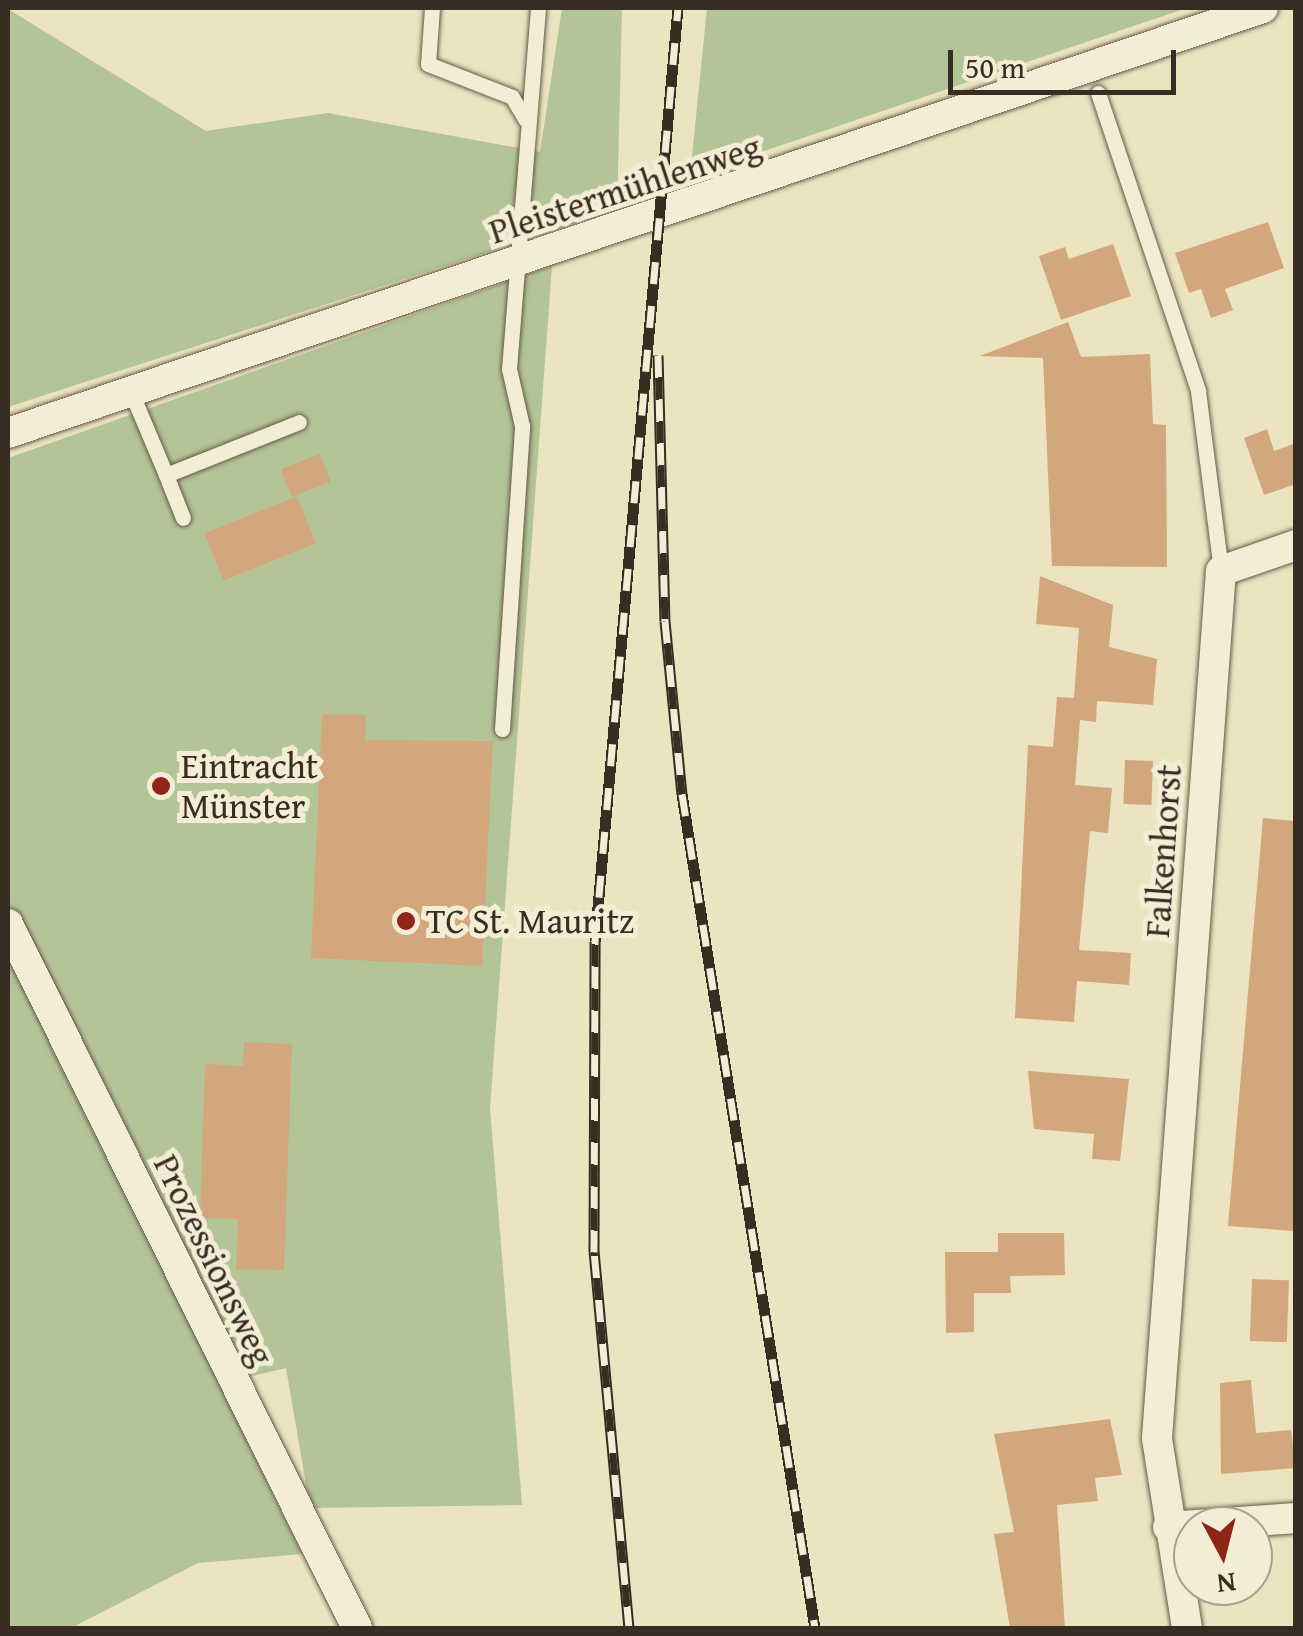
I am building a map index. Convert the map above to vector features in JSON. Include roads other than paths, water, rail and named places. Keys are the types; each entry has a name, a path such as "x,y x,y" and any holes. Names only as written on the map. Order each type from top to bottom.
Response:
{"street":[{"name":"Pleistermühlenweg","path":"8,433 1263,8"},
{"path":"1221,571 1296,546"},
{"name":"Falkenhorst","path":"1188,1628 1168,1527 1157,1438 1221,571"},
{"name":"Prozessionsweg","path":"8,924 357,1628"},
{"path":"1168,1527 1296,1518"}],"lane":[{"path":"432,8 428,64 512,97 525,118"},
{"path":"502,730 522,426 509,369 525,118 538,8"},
{"name":"Falkenhorst","path":"1098,93 1198,391 1221,571"},
{"path":"131,392 183,518"},
{"path":"166,476 299,422"}],"railway":[{"path":"629,1628 594,1252 595,941 678,8"},
{"path":"658,355 665,621 682,794 815,1628"}],"place":[{"name":"Eintracht Münster","path":"161,786"},
{"name":"TC St. Mauritz","path":"406,921"}]}
